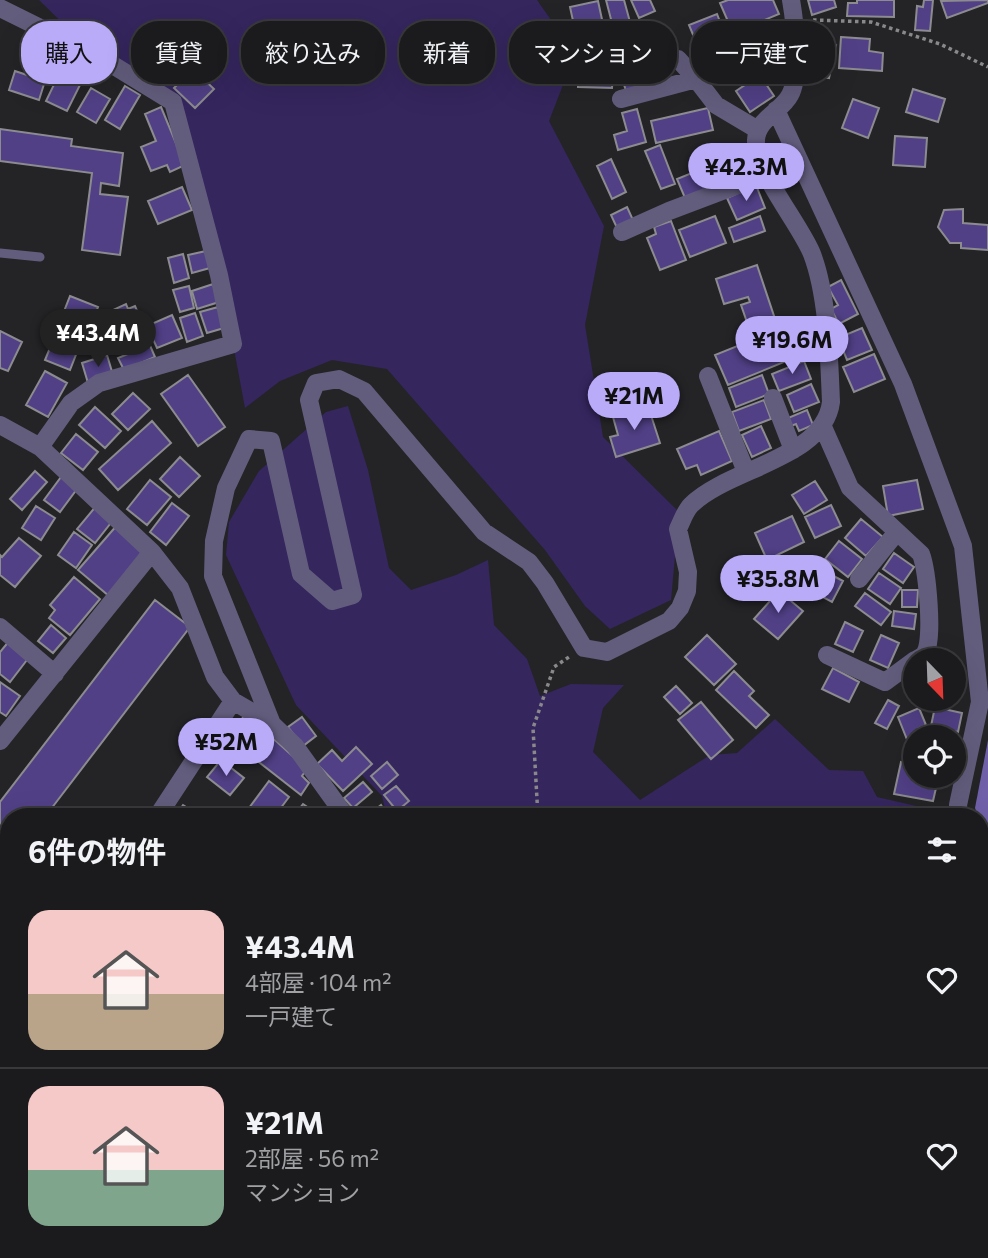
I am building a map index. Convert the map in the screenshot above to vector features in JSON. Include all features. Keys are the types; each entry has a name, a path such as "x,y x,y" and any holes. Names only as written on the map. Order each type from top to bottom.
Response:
{"street":[{"path":"272,724 213,576 214,541 226,488 249,439 271,441 301,574 332,601 354,595 309,400 316,383 328,379 351,383 364,391 484,532 529,562 584,648 607,652 668,621 680,608 687,591 688,572 678,529 689,507 704,494 793,450 823,427 830,416 831,402 818,276 811,253 757,152 758,130 789,97 794,84 794,19 791,0"},
{"path":"0,8 103,59 173,102 216,263 233,344 99,383 71,403 40,447"},
{"path":"677,59 691,73"},
{"path":"621,99 691,80"},
{"path":"700,84 716,105 758,130"},
{"path":"776,110 903,384 963,546 980,702 958,808"},
{"path":"622,232 767,174"},
{"path":"708,376 746,472"},
{"path":"773,398 793,450"},
{"path":"0,425 40,447 152,552 180,588 215,677 233,701 272,724 295,746 340,808"},
{"path":"823,427 850,488 921,554 926,568 926,648"},
{"path":"859,579 896,533"},
{"path":"0,741 152,552"},
{"path":"0,627 55,674"},
{"path":"827,655 885,682 903,669"},
{"path":"163,808 233,701"}],"lane":[{"path":"0,253 40,257"}],"path":[{"path":"794,19 872,23 940,44 988,67"},
{"path":"537,808 533,728 554,667 584,648"}],"shaded area":[{"path":"39,0 537,0 552,21 509,21 509,84 563,84 549,121 604,226 585,325 603,437 679,512 671,600 610,629 585,606 545,550 387,369 332,360 280,381 245,408 223,290 164,100 141,84 227,84 227,21 131,21 131,77 117,68 117,21 60,21"},
{"path":"348,406 368,470 389,568 411,590 456,575 488,560 494,625 527,659 540,696 571,684 624,685 603,708 593,752 640,800 710,755 737,753 775,719 829,770 863,771 877,797 925,808 385,808 382,796 296,705 226,555 229,522 259,471 326,412"},
{"path":"988,740 988,808 975,808"}],"building":[{"path":"606,0 624,0 630,21 611,21"},
{"path":"631,0 650,0 655,11 639,18"},
{"path":"728,0 773,0 779,14 762,21 728,21 720,3"},
{"path":"808,0 834,0 836,7 812,15"},
{"path":"857,0 894,0 894,17 847,16 848,3 857,3"},
{"path":"924,0 933,0 930,31 915,30 917,6 923,7"},
{"path":"988,0 988,3 947,18 941,1"},
{"path":"598,1 602,21 573,21 570,7"},
{"path":"717,14 720,21 699,21"},
{"path":"841,37 870,39 869,51 883,53 882,71 839,68"},
{"path":"15,71 21,73 21,84 44,84 39,100 9,90"},
{"path":"54,84 80,84 67,111 46,101"},
{"path":"178,84 209,84 214,89 195,108 174,88"},
{"path":"578,84 612,84 612,88 578,87"},
{"path":"624,84 659,84 627,94"},
{"path":"746,84 766,84 774,96 750,112 736,91"},
{"path":"125,86 140,95 120,129 105,120"},
{"path":"91,88 110,99 96,123 77,112"},
{"path":"913,89 945,99 938,122 906,112"},
{"path":"853,99 879,108 868,138 842,128"},
{"path":"161,107 185,165 170,172 167,165 151,171 141,147 156,141 145,114"},
{"path":"708,108 713,130 656,143 651,121"},
{"path":"637,109 646,142 618,150 614,135 627,131 622,113"},
{"path":"0,129 72,139 71,146 123,153 119,186 101,183 100,194 128,197 120,255 82,250 92,173 0,161"},
{"path":"895,136 927,138 925,167 893,165"},
{"path":"660,145 675,184 661,189 645,151"},
{"path":"741,153 749,172 685,198 677,179"},
{"path":"611,159 626,192 612,199 597,166"},
{"path":"756,185 765,208 737,220 727,198"},
{"path":"182,187 192,210 158,224 148,201"},
{"path":"627,207 633,220 617,228 611,215"},
{"path":"963,209 963,223 988,225 988,250 961,248 961,243 950,243 938,227 944,210"},
{"path":"715,216 726,243 690,257 679,230"},
{"path":"760,216 765,231 734,242 729,228"},
{"path":"671,221 686,260 660,270 647,238 656,234 654,227"},
{"path":"206,251 210,268 192,273 188,255"},
{"path":"183,254 189,278 174,283 168,258"},
{"path":"757,265 775,319 749,328 741,305 750,302 748,297 724,304 716,279"},
{"path":"841,280 858,314 839,324 831,309 838,305 828,287"},
{"path":"213,284 219,302 197,309 192,291"},
{"path":"189,286 194,308 180,312 173,290"},
{"path":"70,296 98,307 82,348 54,337"},
{"path":"126,304 128,309 135,306 142,322 109,336 100,316"},
{"path":"218,307 224,328 207,333 200,312"},
{"path":"195,313 203,336 187,342 180,318"},
{"path":"172,315 182,338 157,348 147,326"},
{"path":"142,327 155,357 124,370 118,358 128,354 120,336"},
{"path":"862,328 872,350 847,360 838,338"},
{"path":"0,331 22,342 8,371 0,368"},
{"path":"772,332 784,362 728,385 715,355"},
{"path":"52,343 77,352 70,370 45,360"},
{"path":"874,354 885,379 854,392 843,367"},
{"path":"107,355 113,375 88,383 82,363"},
{"path":"804,361 811,379 779,391 772,374"},
{"path":"45,371 67,383 48,417 26,405"},
{"path":"188,375 225,427 198,446 161,394"},
{"path":"762,375 769,394 736,407 729,388"},
{"path":"811,384 819,402 794,412 787,395"},
{"path":"133,393 150,409 128,430 112,414"},
{"path":"764,400 771,419 739,431 732,412"},
{"path":"648,406 660,443 616,457 610,437 618,435 613,417"},
{"path":"95,407 121,431 105,448 79,425"},
{"path":"807,410 813,425 799,431 796,424 791,426 788,418"},
{"path":"152,421 171,443 118,490 99,469"},
{"path":"761,426 771,448 752,457 742,435"},
{"path":"719,431 732,461 701,475 697,465 686,469 677,449"},
{"path":"76,434 98,452 83,470 61,453"},
{"path":"180,457 200,476 179,497 160,479"},
{"path":"35,471 47,482 22,510 10,499"},
{"path":"64,473 80,485 60,512 44,500"},
{"path":"150,480 171,497 147,525 127,509"},
{"path":"917,480 923,509 888,516 883,486"},
{"path":"815,481 827,500 804,514 792,495"},
{"path":"172,503 189,516 166,545 150,532"},
{"path":"97,505 114,519 95,543 77,529"},
{"path":"831,505 841,526 815,538 805,517"},
{"path":"36,506 55,518 41,540 22,528"},
{"path":"792,516 804,542 767,560 755,533"},
{"path":"861,519 883,537 866,556 845,538"},
{"path":"118,524 147,551 109,596 78,570"},
{"path":"74,532 92,545 76,568 58,555"},
{"path":"19,538 41,556 15,587 0,575 0,555 2,557"},
{"path":"839,541 862,559 848,577 825,559"},
{"path":"894,553 914,567 903,583 883,569"},
{"path":"815,566 843,581 832,602 804,587"},
{"path":"879,573 901,588 890,604 868,589"},
{"path":"74,577 100,599 70,635 49,618 55,610 50,605"},
{"path":"902,590 918,590 917,607 902,607"},
{"path":"779,591 803,611 778,639 754,619"},
{"path":"865,593 891,612 881,625 855,606"},
{"path":"155,600 190,627 52,808 0,808 0,802"},
{"path":"894,611 916,614 914,629 892,626"},
{"path":"845,622 863,631 853,652 835,644"},
{"path":"51,625 66,638 53,653 38,641"},
{"path":"707,635 736,664 714,685 685,657"},
{"path":"881,635 899,643 888,668 870,660"},
{"path":"10,640 30,656 10,682 0,674 0,652"},
{"path":"833,668 859,682 849,702 822,689"},
{"path":"734,671 754,691 749,696 769,715 756,728 716,690"},
{"path":"0,682 20,696 6,716 0,712"},
{"path":"676,686 692,703 680,714 664,697"},
{"path":"888,700 899,706 887,729 875,723"},
{"path":"701,702 733,740 711,759 678,720"},
{"path":"912,711 920,711 926,725 903,725 903,730 898,717"},
{"path":"934,711 962,713 959,725 931,725"},
{"path":"247,712 268,727 265,731 307,769 302,776 309,783 301,795 228,738"},
{"path":"302,717 316,736 303,746 288,727"},
{"path":"356,747 372,764 343,791 317,764 332,750 342,761"},
{"path":"221,760 244,778 230,795 207,777"},
{"path":"387,762 398,775 382,789 371,776"},
{"path":"901,762 903,788 936,788 933,801 894,794"},
{"path":"269,781 289,797 281,808 249,808"},
{"path":"363,782 372,792 353,808 344,798"},
{"path":"396,786 409,801 401,808 395,808 384,795"}]}
